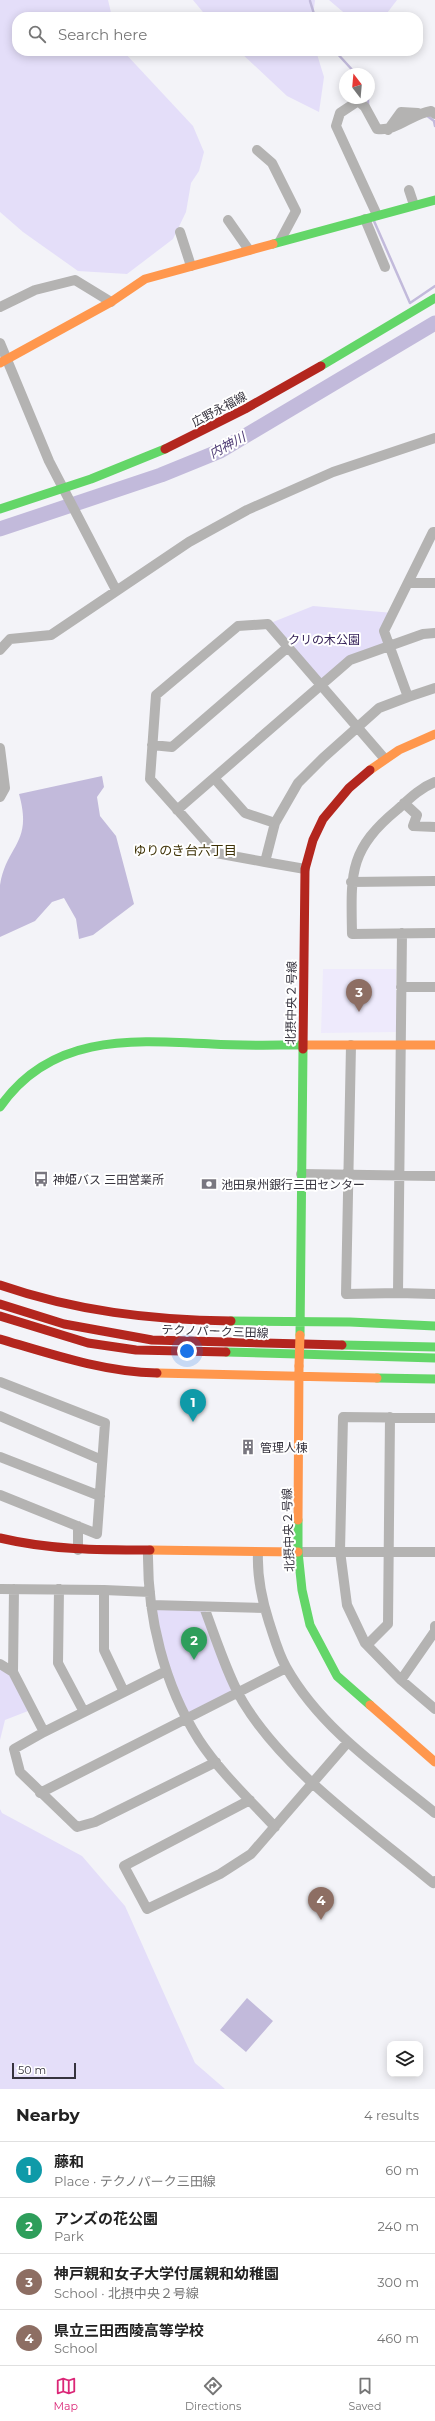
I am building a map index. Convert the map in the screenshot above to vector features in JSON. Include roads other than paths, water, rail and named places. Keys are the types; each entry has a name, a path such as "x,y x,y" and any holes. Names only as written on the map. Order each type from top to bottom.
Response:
{"street":[{"path":"377,215 336,126 340,113 358,101 365,107 377,129 388,130 418,113 431,111 435,114"},
{"path":"257,150 272,163 296,211 280,241"},
{"path":"409,190 414,205"},
{"path":"4,361 111,302 145,279 435,200"},
{"path":"365,219 385,267"},
{"path":"228,220 249,250"},
{"path":"180,232 191,266"},
{"path":"0,307 35,290 75,280 111,302"},
{"name":"広野永福線","path":"0,509 121,469 179,443 297,382 435,298"},
{"path":"0,343 4,361 49,462 116,590"},
{"path":"0,650 10,639 51,635 189,542 248,510 333,472 435,438"},
{"path":"408,697 384,631 432,532 435,532"},
{"path":"408,583 435,583"},
{"path":"305,869 216,854 150,779 156,695 238,626 268,624 384,758"},
{"path":"177,810 350,660 423,634 435,633"},
{"path":"152,745 172,747 288,647"},
{"path":"265,862 275,823 298,783 322,758 379,708 435,688"},
{"name":"北摂中央２号線","path":"435,734 409,743 384,758 349,789 322,822 313,838 305,869 298,1552 302,1590 310,1625 322,1651 337,1676 435,1762"},
{"path":"0,748 5,788 0,797"},
{"path":"214,778 245,813 275,823"},
{"path":"435,782 418,791 382,821 365,842 355,862 351,882 352,934 435,933"},
{"path":"404,803 417,815 413,826 435,827"},
{"path":"351,882 435,881"},
{"path":"398,1293 398,1176 402,933"},
{"path":"401,987 435,987"},
{"path":"0,1107 15,1088 38,1068 67,1053 92,1046 137,1043 302,1046 435,1045"},
{"path":"351,1045 347,1175 346,1294 435,1294"},
{"path":"301,1174 435,1176"},
{"path":"0,1285 61,1304 112,1314 207,1321 301,1321 435,1326"},
{"name":"テクノパーク三田線","path":"0,1304 55,1323 91,1332 137,1339 175,1342 435,1347"},
{"name":"テクノパーク三田線","path":"0,1316 88,1343 136,1350 435,1358"},
{"path":"0,1339 57,1356 135,1373 435,1379"},
{"path":"0,1382 105,1423 97,1534 0,1495"},
{"path":"0,1416 102,1460"},
{"path":"435,1418 343,1417 340,1551 346,1605 368,1645 401,1680 435,1709"},
{"path":"368,1645 388,1624 390,1417"},
{"path":"0,1456 100,1496"},
{"path":"78,1526 78,1550"},
{"path":"0,1538 28,1545 78,1550 258,1553 340,1551 435,1552"},
{"path":"148,1551 151,1605 166,1671 187,1719 216,1762 275,1827"},
{"path":"258,1553 265,1608 278,1649 286,1668 315,1709 348,1742 435,1813"},
{"path":"0,1589 150,1592"},
{"path":"14,1589 13,1672 44,1732"},
{"path":"59,1589 58,1664 84,1712"},
{"path":"104,1590 104,1650 124,1692"},
{"path":"151,1605 265,1608"},
{"path":"204,1607 239,1692 272,1742 314,1784 434,1883"},
{"path":"401,1680 435,1631 435,1626"},
{"path":"0,1664 13,1672"},
{"path":"40,1793 286,1668"},
{"path":"166,1671 44,1732 14,1749 20,1772 40,1793 77,1827 95,1822 216,1762"},
{"path":"250,1800 124,1866 147,1909 158,1906 239,1863 251,1854 314,1784 348,1742"}],"waterway":[{"path":"310,1 313,12"},
{"path":"340,56 351,68"},
{"path":"426,115 434,121 435,126"},
{"path":"374,221 410,303 435,286"},
{"name":"内神川","path":"0,529 161,475 220,451 435,323"}],"place":[{"name":"神戸親和女子大学付属親和幼稚園","path":"359,1012"},
{"name":"神姫バス 三田営業所","path":"41,1179"},
{"name":"池田泉州銀行三田センター","path":"209,1184"},
{"name":"藤和","path":"193,1422"},
{"name":"管理人棟","path":"248,1447"},
{"name":"アンズの花公園","path":"194,1660"},
{"name":"県立三田西陵高等学校","path":"321,1920"}],"district":[{"name":"ゆりのき台六丁目","path":"185,850"}],"park label":[{"name":"クリの木公園","path":"324,639"}]}
